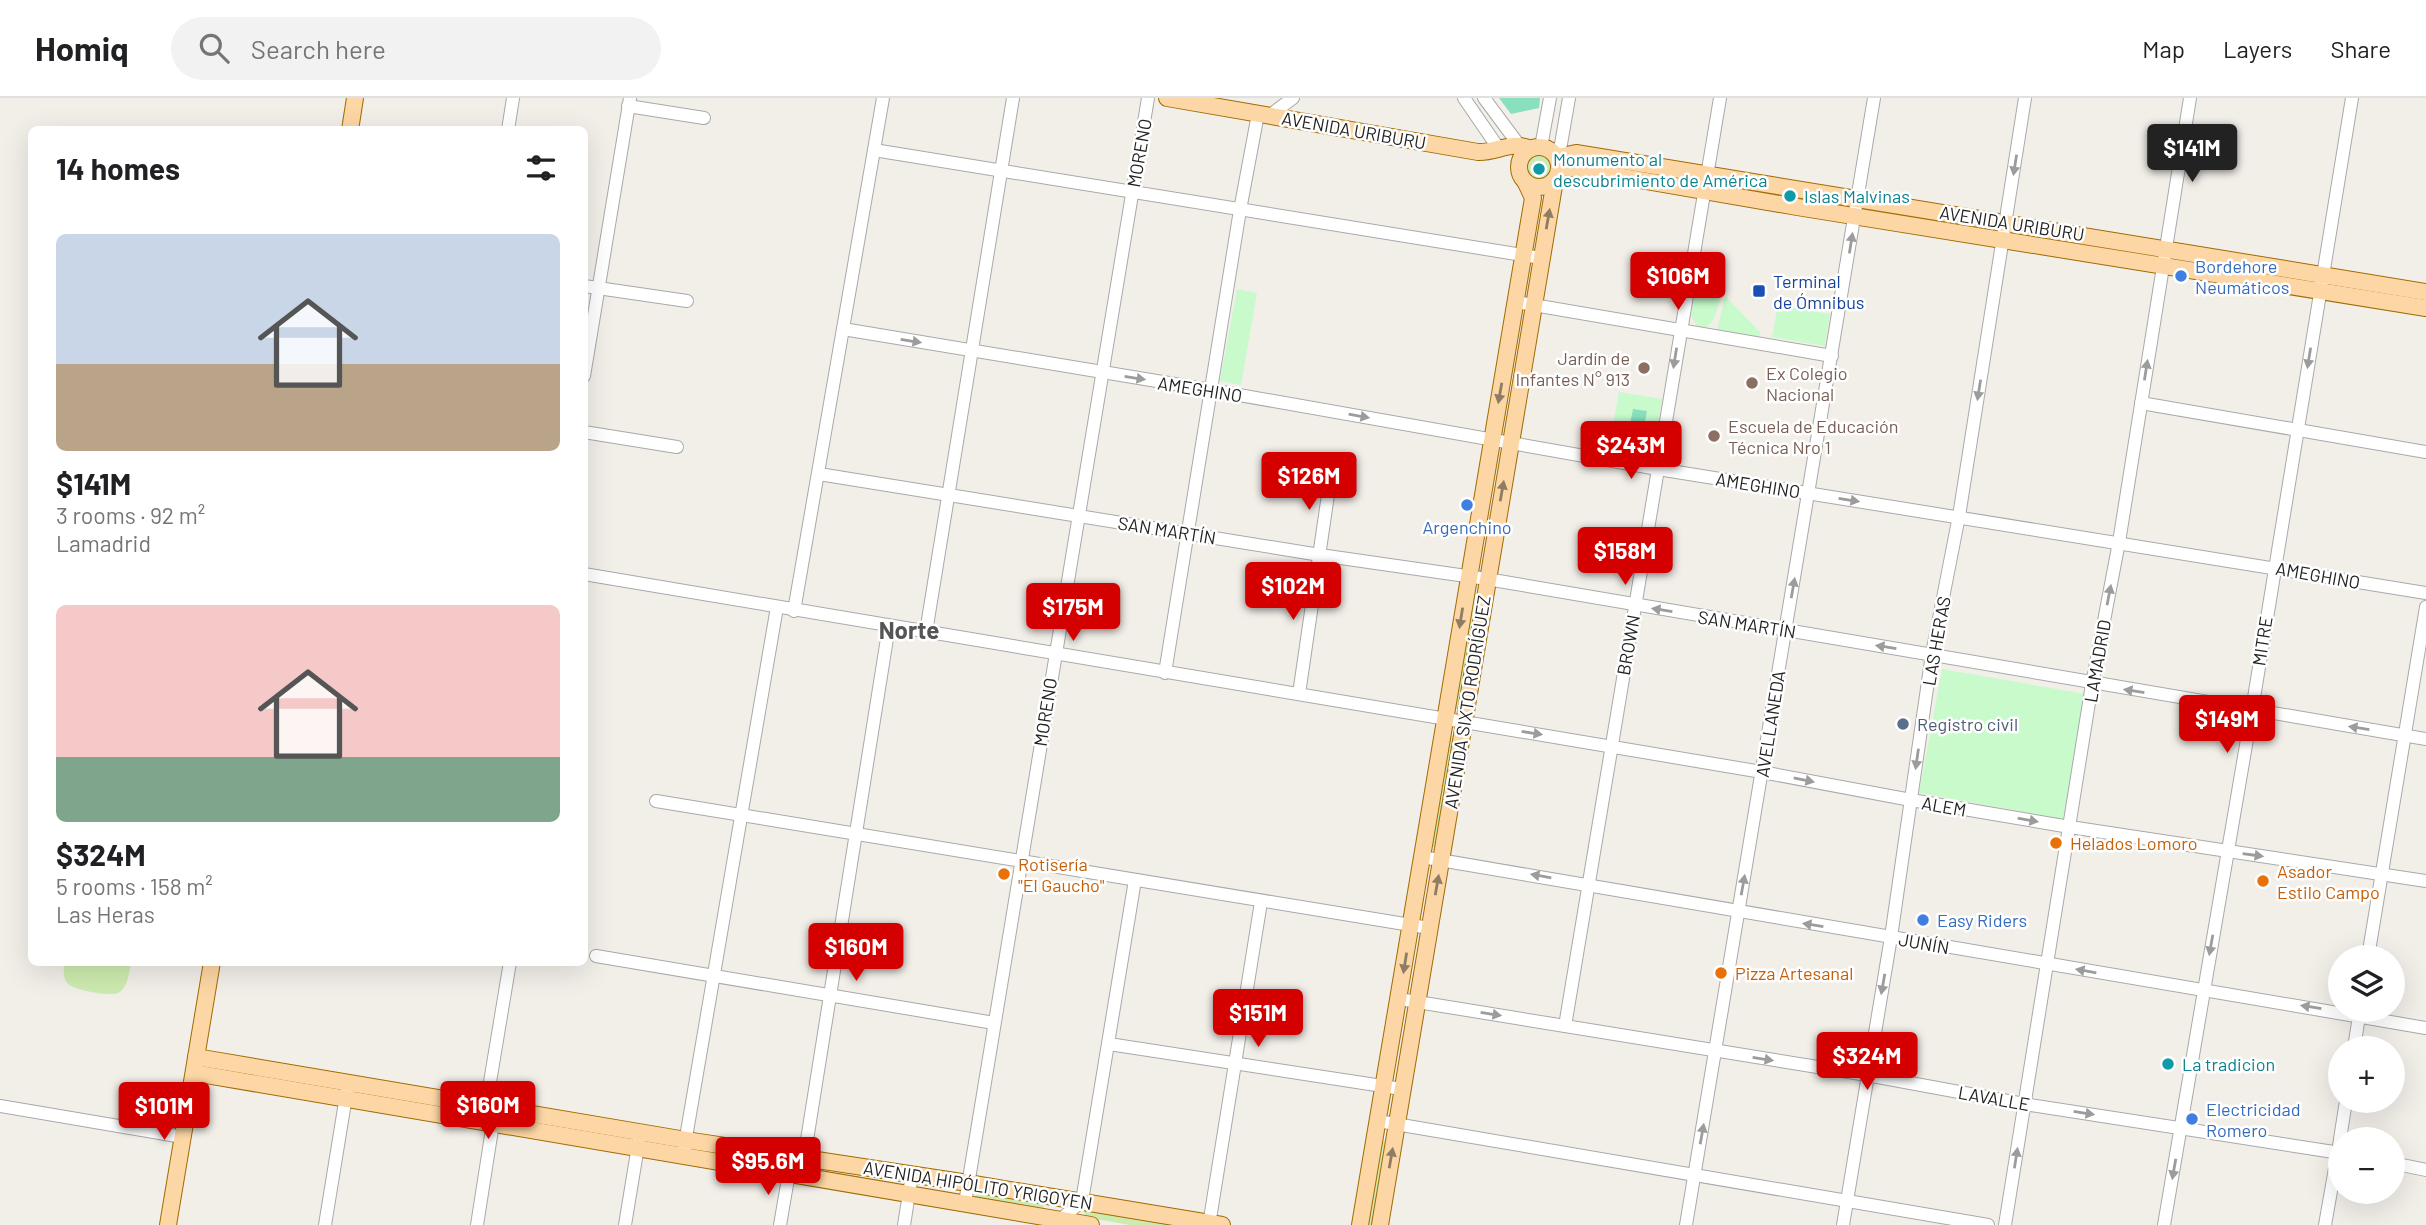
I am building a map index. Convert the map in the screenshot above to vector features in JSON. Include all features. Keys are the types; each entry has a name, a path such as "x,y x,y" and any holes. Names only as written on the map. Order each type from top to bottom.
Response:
{"main road":[{"path":"351,126 355,98"},
{"name":"AVENIDA URIBURU","path":"1167,98 1253,110 1478,152 1489,153 1499,149 1706,191 2426,308"},
{"path":"1499,149 1525,181 1537,187 1544,187 1545,157 1520,162 1519,168 1525,181"},
{"name":"AVENIDA URIBURU","path":"1545,157 1576,153 2426,292"},
{"name":"AVENIDA SIXTO RODRÍGUEZ","path":"1380,1225 1534,306 1541,258 1545,157"},
{"name":"AVENIDA SIXTO RODRÍGUEZ","path":"1360,1225 1533,198 1525,181"},
{"path":"168,1225 211,966"},
{"name":"AVENIDA HIPÓLITO YRIGOYEN","path":"195,1065 347,1091 493,1123 639,1140"},
{"name":"AVENIDA HIPÓLITO YRIGOYEN","path":"347,1091 486,1106 684,1148 795,1175 965,1203 1060,1222 1091,1225"},
{"name":"AVENIDA HIPÓLITO YRIGOYEN","path":"684,1148 797,1157 1213,1224"}],"street":[{"path":"509,126 513,98"},
{"path":"794,611 883,98"},
{"path":"926,632 1013,98"},
{"name":"MORENO","path":"965,1203 1148,98"},
{"path":"1166,673 1240,210 1253,110 1293,98"},
{"path":"1464,98 1499,149"},
{"path":"1484,98 1545,157"},
{"name":"AVENIDA SIXTO RODRÍGUEZ","path":"1545,157 1550,98"},
{"name":"AVENIDA SIXTO RODRÍGUEZ","path":"1545,157 1561,144 1569,98"},
{"name":"BROWN","path":"1565,1026 1720,98"},
{"name":"AVELLANEDA","path":"1686,1225 1874,98"},
{"name":"LAS HERAS","path":"1843,1225 1891,937 1932,654 1959,516 2025,98"},
{"name":"LAMADRID","path":"2005,1225 2190,98"},
{"name":"MITRE","path":"2164,1225 2352,98"},
{"path":"588,353 629,102 704,117"},
{"path":"874,150 1541,258"},
{"path":"588,287 687,301"},
{"path":"1516,302 1832,356"},
{"name":"AMEGHINO","path":"843,330 1211,390 1658,469 2426,593"},
{"path":"2141,403 2426,452"},
{"path":"588,433 677,447"},
{"name":"SAN MARTÍN","path":"819,474 1320,555 1487,579 2426,739"},
{"path":"1298,694 1331,474"},
{"name":"ALEM","path":"588,575 1762,772 2070,827 2426,881"},
{"path":"684,1148 777,607"},
{"path":"2370,945 2426,607"},
{"path":"780,1225 795,1175 831,995 889,626"},
{"path":"656,801 1429,928"},
{"name":"JUNÍN","path":"1422,857 2204,991 2328,1008"},
{"path":"1060,1222 1082,1201 1135,880"},
{"path":"1213,1224 1261,902"},
{"path":"596,956 994,1023"},
{"path":"477,1225 493,1123 486,1106 509,966"},
{"name":"LAVALLE","path":"1399,999 2181,1129 2328,1145"},
{"name":"JUNÍN","path":"2401,1022 2426,1028"},
{"path":"1110,1044 1402,1089"},
{"path":"325,1225 347,1091"},
{"path":"0,1106 183,1137"},
{"path":"1378,1122 1988,1225"},
{"path":"625,1225 639,1140"},
{"path":"2405,1166 2426,1170"},
{"path":"904,1225 912,1175"},
{"path":"2325,1225 2329,1204"}],"green space":[{"path":"1499,98 1540,98 1539,108 1511,114"},
{"path":"1539,151 1550,155 1554,166 1550,177 1539,181 1528,177 1524,166 1528,155"},
{"path":"1699,274 1726,282 1714,319 1706,328 1697,326 1691,316"},
{"path":"1237,289 1257,293 1241,385 1220,381"},
{"path":"1725,296 1760,332 1759,338 1717,330"},
{"path":"1778,305 1830,314 1825,346 1772,337"},
{"path":"1619,392 1662,399 1650,459 1608,452"},
{"path":"1633,409 1647,411 1641,441 1627,439"},
{"path":"1471,596 1481,598 1463,710 1454,708"},
{"path":"1942,669 2085,694 2063,819 1919,793"},
{"path":"1448,736 1458,737 1439,848 1430,846"},
{"path":"65,966 130,966 124,987 114,994 85,991 72,986 65,980"},
{"path":"1380,1140 1389,1142 1375,1225 1365,1225"},
{"path":"976,1192 1044,1204 1043,1211 975,1199"},
{"path":"1085,1210 1170,1225 1130,1225 1084,1217"}],"place":[{"name":"Monumento al descubrimiento de América","path":"1539,169"},
{"name":"Islas Malvinas","path":"1790,196"},
{"name":"Bordehore Neumáticos","path":"2181,276"},
{"name":"Terminal de Ómnibus","path":"1759,291"},
{"name":"Jardín de Infantes N° 913","path":"1644,368"},
{"name":"Ex Colegio Nacional","path":"1752,383"},
{"name":"Escuela de Educación Técnica Nro 1","path":"1714,436"},
{"name":"Argenchino","path":"1467,505"},
{"name":"Registro civil","path":"1903,724"},
{"name":"Helados Lomoro","path":"2056,843"},
{"name":"Rotisería \"El Gaucho\"","path":"1004,874"},
{"name":"Asador Estilo Campo","path":"2263,881"},
{"name":"Easy Riders","path":"1923,920"},
{"name":"Pizza Artesanal","path":"1721,973"},
{"name":"La tradicion","path":"2168,1064"},
{"name":"Electricidad Romero","path":"2192,1119"}],"district":[{"name":"Norte","path":"909,629"}]}
